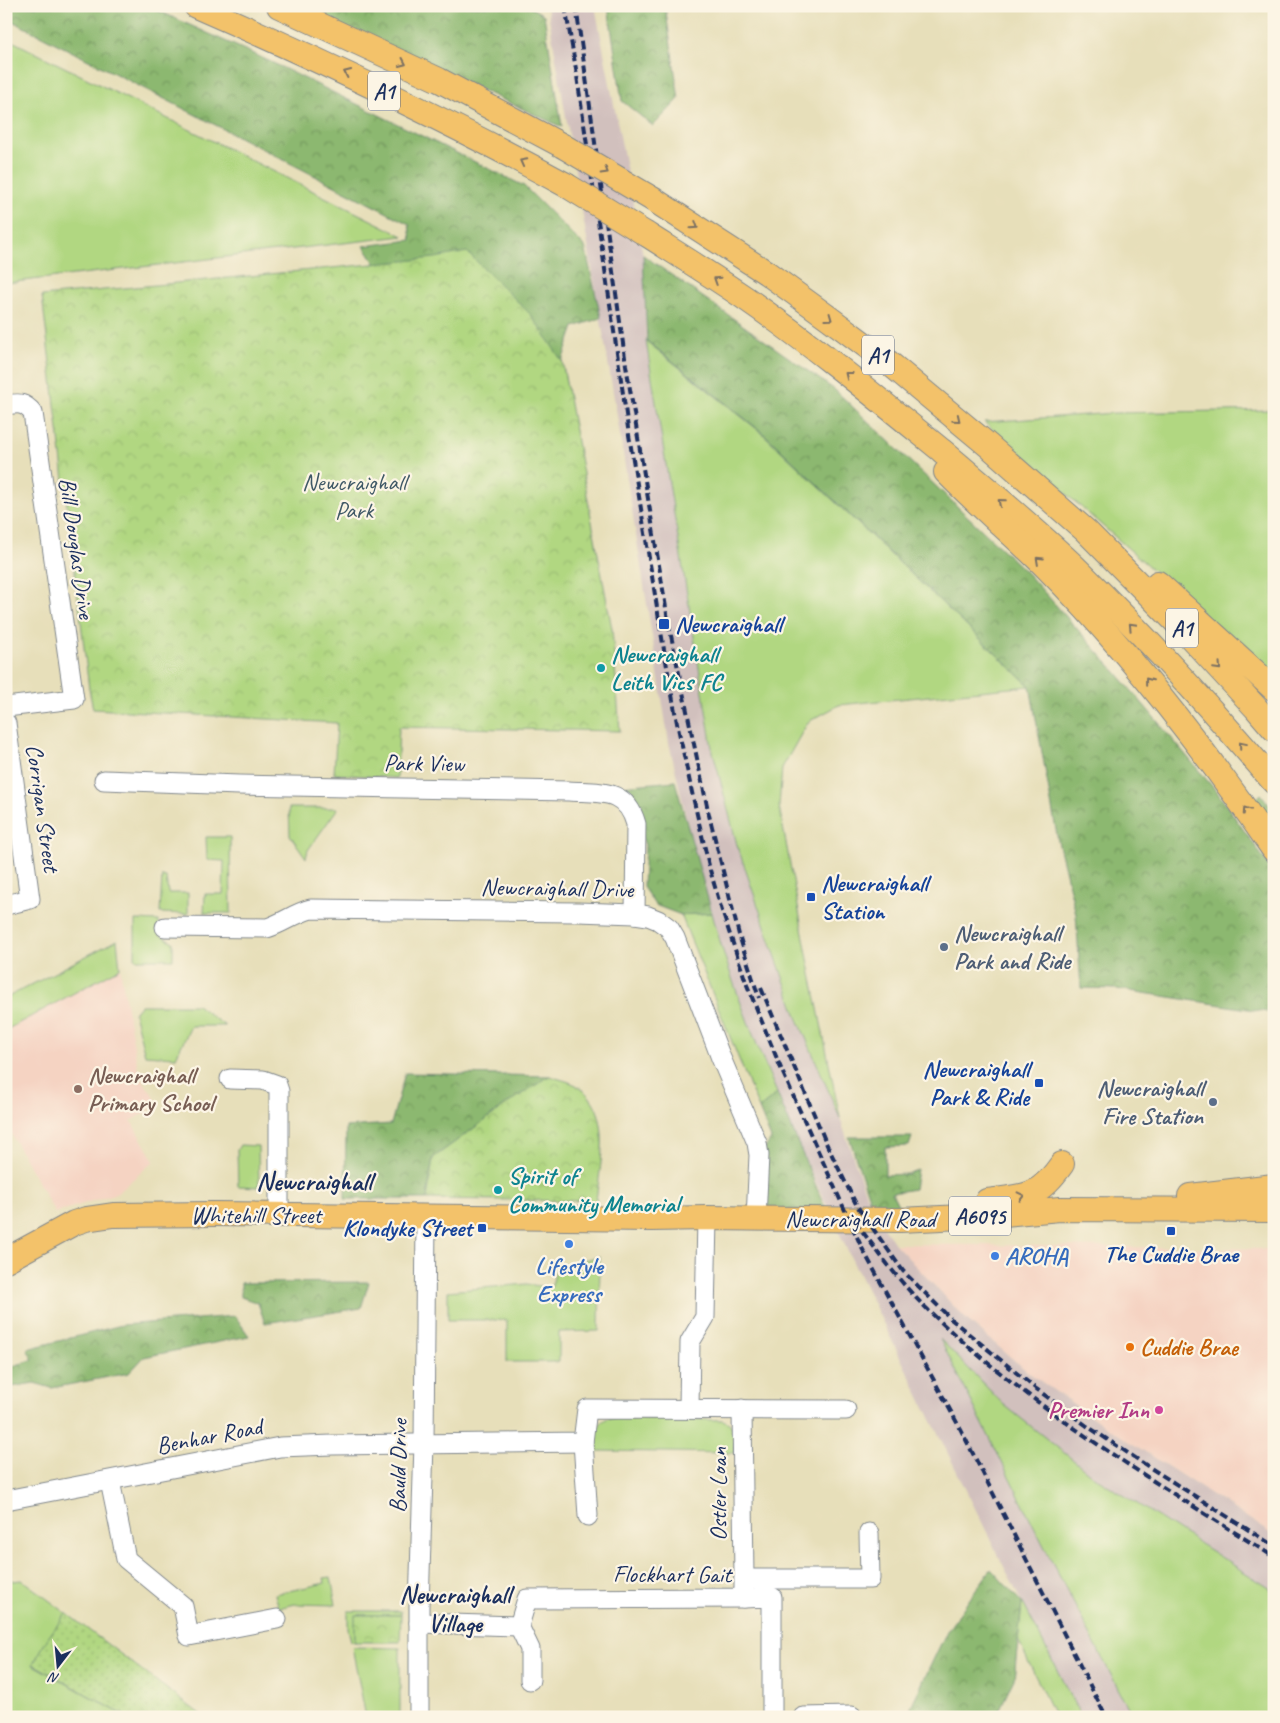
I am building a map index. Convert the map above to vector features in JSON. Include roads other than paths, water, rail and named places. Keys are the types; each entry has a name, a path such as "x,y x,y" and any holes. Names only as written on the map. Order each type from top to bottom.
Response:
{"main road":[{"name":"A1","path":"196,6 315,58 420,108 566,185 646,234 744,298 811,346 1032,528 1079,572 1162,656 1274,782"},
{"name":"A1","path":"279,6 439,80 563,146 654,200 767,273 888,362 989,446 1086,531 1183,629 1274,729"},
{"path":"886,406 922,448 966,494 1045,565 1130,659 1195,739 1274,850"},
{"path":"1086,531 1126,557 1164,587 1274,689"},
{"path":"943,1218 965,1203 1014,1198 1036,1192 1044,1186 1062,1164"},
{"path":"1135,1209 1164,1199 1274,1186"},
{"name":"Newcraighall Road","path":"756,1219 900,1220 1060,1210 1274,1211"},
{"name":"Whitehill Street","path":"6,1260 74,1223 86,1219 113,1215 756,1219"}],"street":[{"name":"Bill Douglas Drive","path":"6,405 20,403 27,405 33,413 74,699 6,707"},
{"name":"Corrigan Street","path":"6,723 30,899 6,905"},
{"name":"Park View","path":"104,780 239,785 569,791 612,794 624,800 633,814 636,824 635,914"},
{"name":"Newcraighall Drive","path":"166,928 268,928 280,924 300,912 311,910 578,912 635,914 658,920 669,928 675,938 720,1058 757,1143 759,1155 756,1219"},
{"path":"230,1079 270,1082 277,1085 279,1092 279,1215"},
{"name":"Bauld Drive","path":"419,1717 426,1216"},
{"path":"689,1409 690,1342 705,1316 707,1218"},
{"path":"588,1516 583,1442 587,1409 846,1410"},
{"name":"Ostler Loan","path":"742,1409 744,1579"},
{"name":"Benhar Road","path":"6,1500 280,1447 424,1443 583,1442"},
{"path":"110,1480 126,1559 183,1606 189,1636 277,1619"},
{"name":"Flockhart Gait","path":"519,1626 527,1600 744,1598 744,1579 870,1578 869,1533"},
{"path":"744,1598 772,1598 772,1717"},
{"path":"419,1623 519,1626 530,1649 530,1680"},
{"path":"803,1717 852,1716"}],"railway":[{"path":"565,6 576,69 629,435 663,644 693,797 710,870 722,911 747,985 782,1071 862,1248 961,1430 1106,1717"},
{"path":"576,6 626,365 669,626 709,815 739,935 759,998"},
{"path":"761,988 827,1145 857,1206 903,1271 952,1320 1035,1388 1087,1426 1149,1467 1274,1546"},
{"path":"855,1222 922,1304 1004,1376 1091,1440 1274,1557"}],"place":[{"name":"Newcraighall","path":"664,624"},
{"name":"Newcraighall Leith Vics FC","path":"601,668"},
{"name":"Newcraighall Station","path":"811,897"},
{"name":"Newcraighall Park and Ride","path":"944,947"},
{"name":"Newcraighall Park & Ride","path":"1039,1083"},
{"name":"Newcraighall Primary School","path":"78,1089"},
{"name":"Newcraighall Fire Station","path":"1213,1102"},
{"name":"Spirit of Community Memorial","path":"498,1190"},
{"name":"Klondyke Street","path":"482,1228"},
{"name":"The Cuddie Brae","path":"1171,1231"},
{"name":"Lifestyle Express","path":"569,1244"},
{"name":"AROHA","path":"995,1256"},
{"name":"Cuddie Brae","path":"1130,1347"},
{"name":"Premier Inn","path":"1159,1410"}],"district":[{"name":"Newcraighall","path":"314,1181"},
{"name":"Newcraighall Village","path":"455,1608"}],"park label":[{"name":"Newcraighall Park","path":"354,496"}]}
